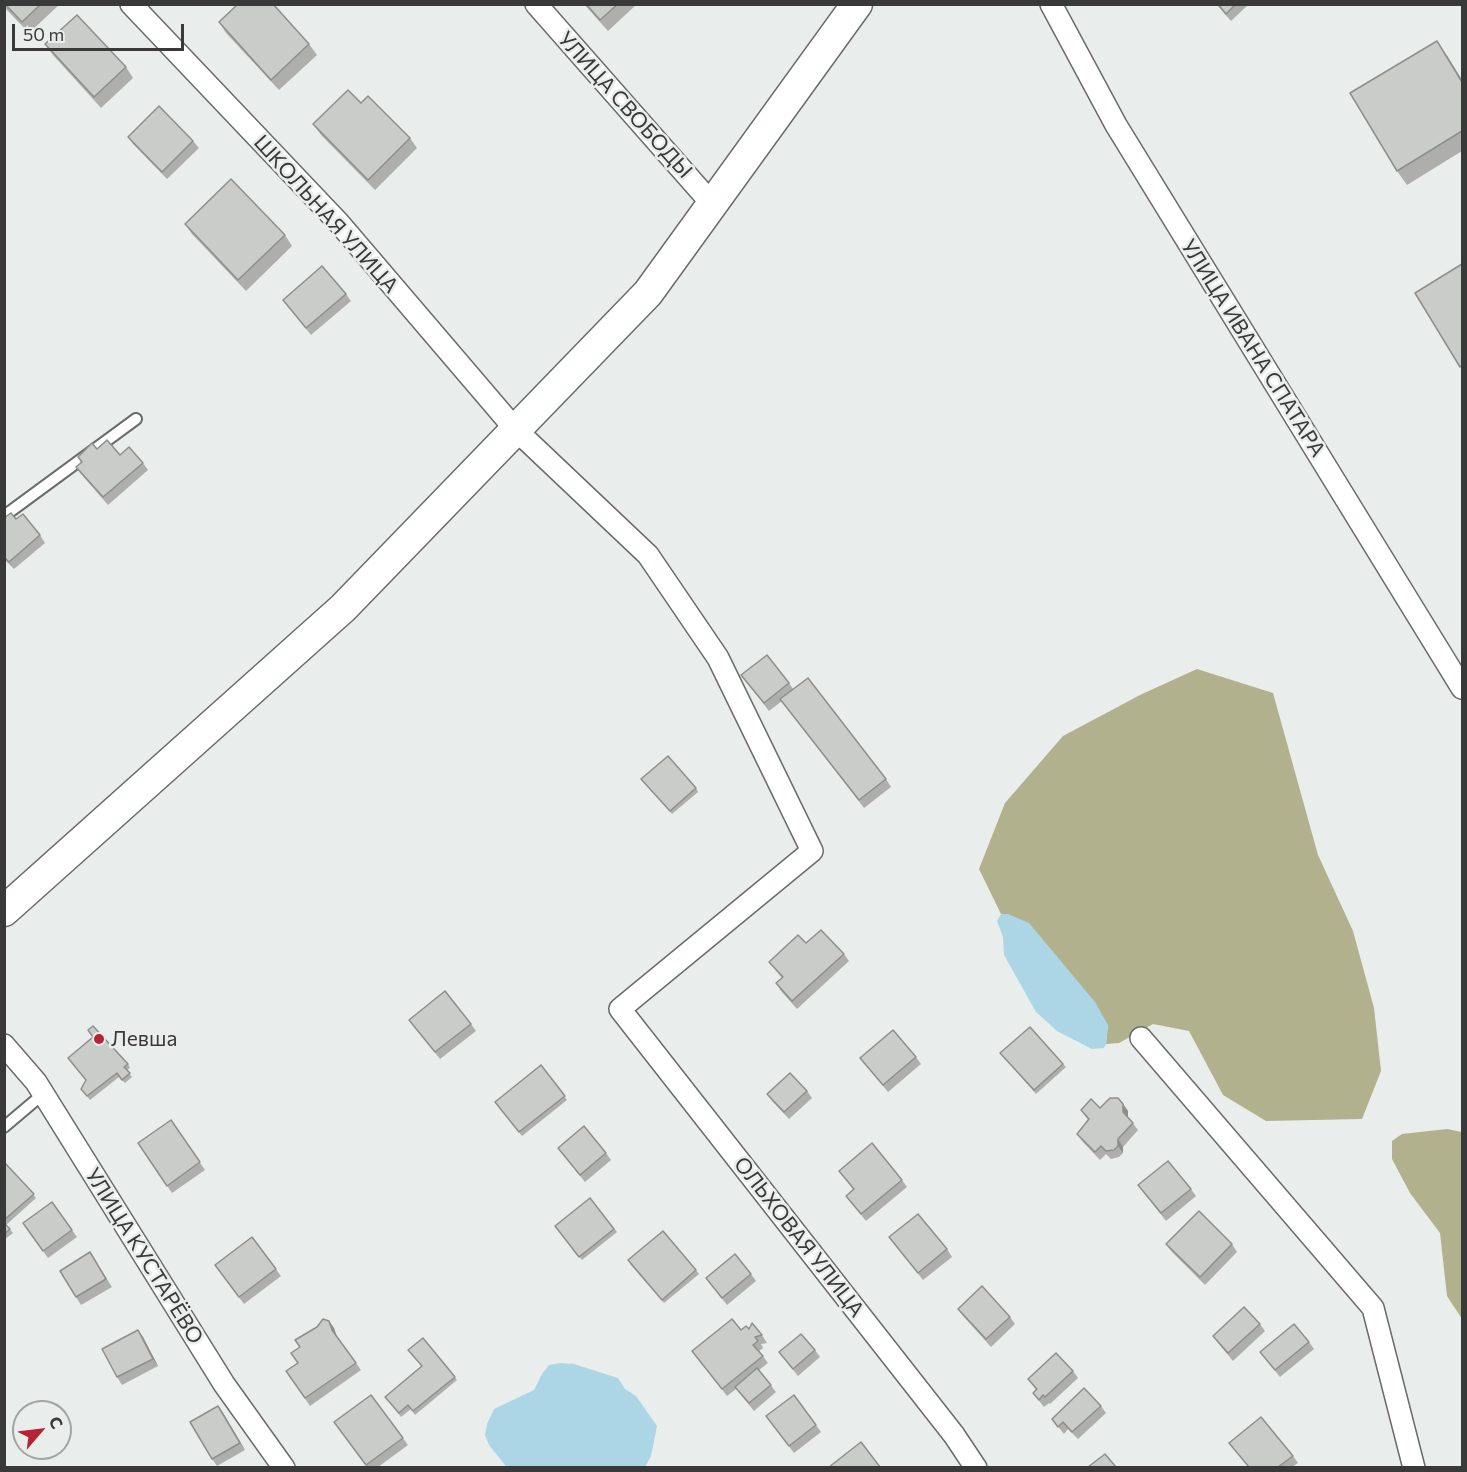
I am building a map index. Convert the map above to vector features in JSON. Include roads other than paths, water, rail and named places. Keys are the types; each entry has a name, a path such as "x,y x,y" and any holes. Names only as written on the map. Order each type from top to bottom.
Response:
{"main road":[{"path":"4,911 343,608 648,293 857,4"}],"street":[{"name":"ШКОЛЬНАЯ УЛИЦА","path":"131,4 201,81 339,224 515,429 648,555 718,658 812,851 620,1008"},
{"name":"УЛИЦА СВОБОДЫ","path":"536,4 713,205"},
{"name":"УЛИЦА ИВАНА СПАТАРА","path":"1051,4 1116,125 1462,688"},
{"name":"ОЛЬХОВАЯ УЛИЦА","path":"620,1008 954,1435 976,1467"},
{"path":"1141,1038 1373,1308 1414,1467"},
{"name":"УЛИЦА КУСТАРЁВО","path":"4,1045 36,1082 224,1384 284,1467"}],"lane":[{"path":"4,516 136,419"},
{"path":"4,1127 43,1094"}],"water":[{"path":"1001,914 1008,914 1029,923 1095,1002 1108,1025 1104,1048 1092,1049 1057,1031 1036,1012 1004,955 1003,937 997,921"},
{"path":"574,1364 618,1378 625,1389 636,1396 657,1426 651,1456 645,1467 508,1468 505,1465 489,1445 485,1435 494,1409 534,1390 549,1365"}],"place":[{"name":"Левша","path":"99,1039"}]}
